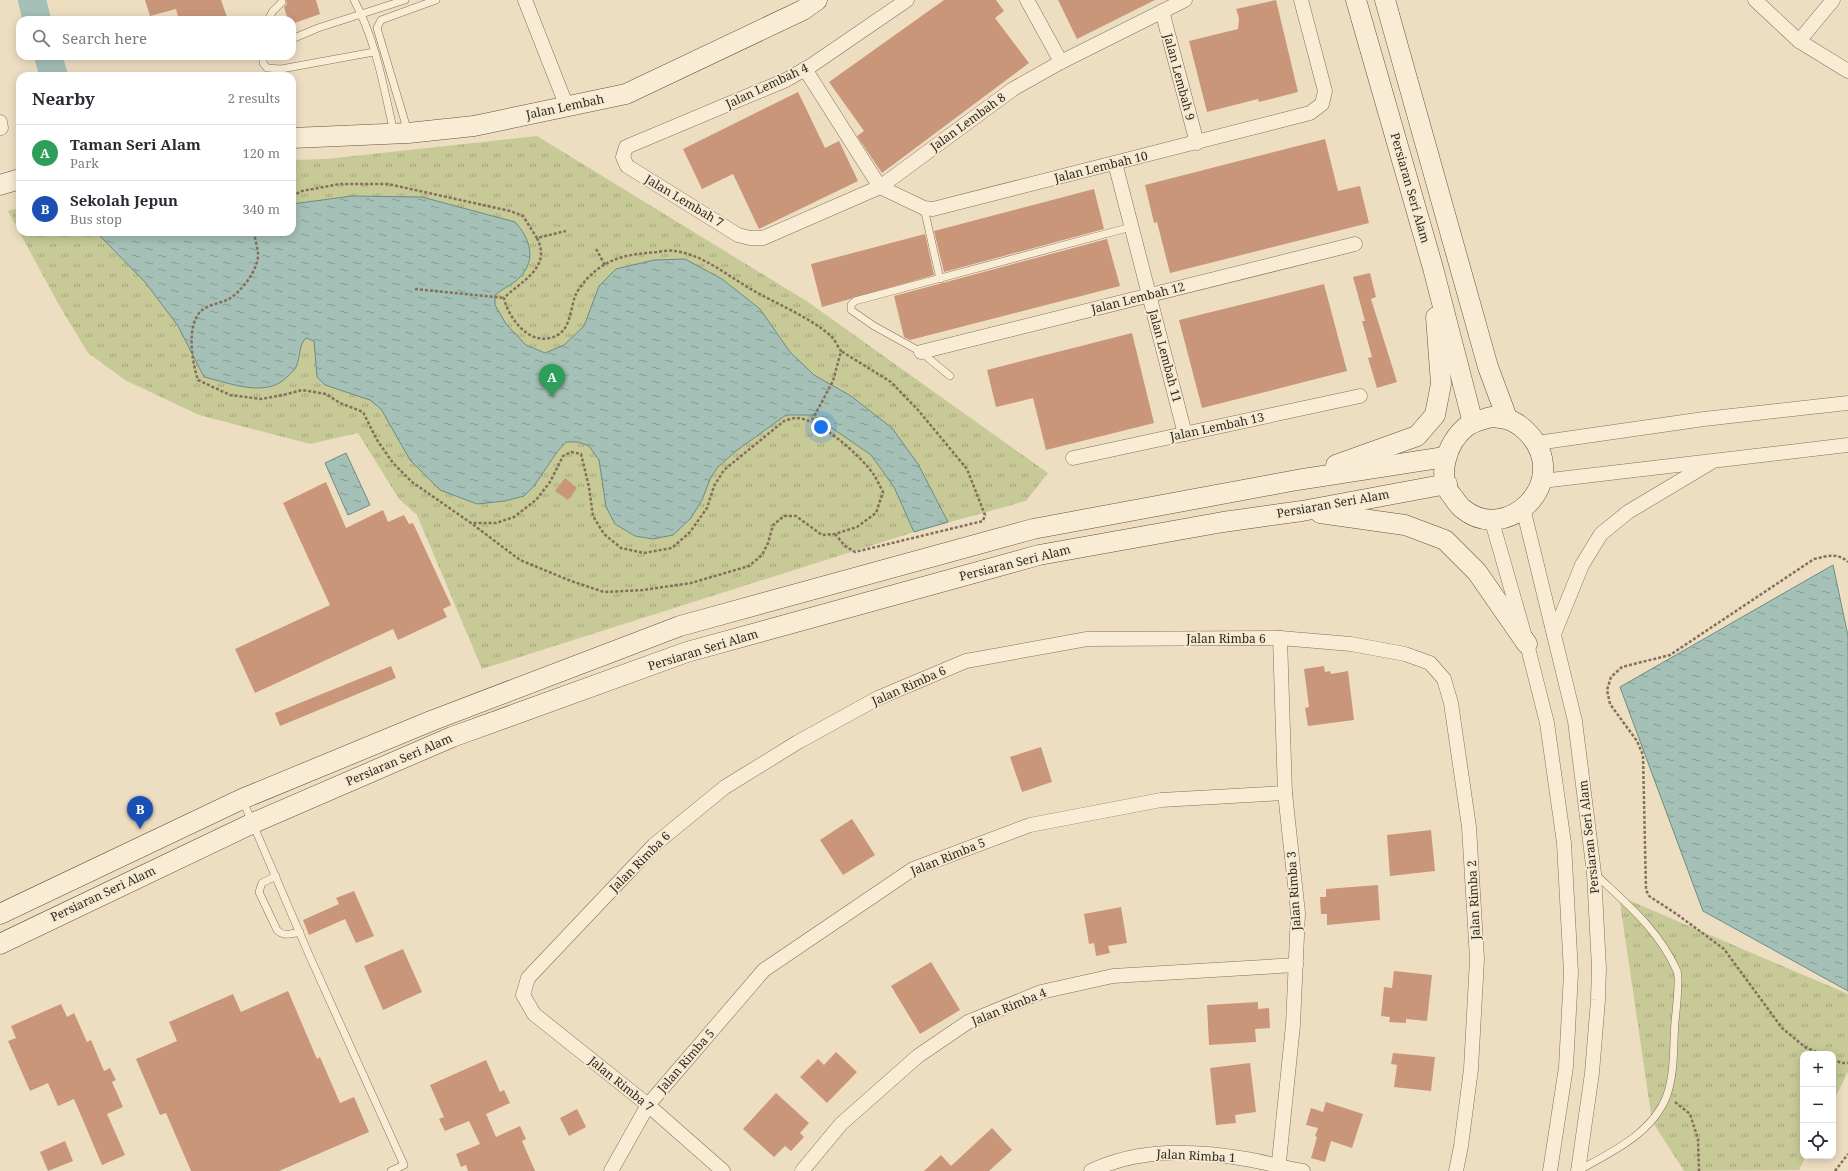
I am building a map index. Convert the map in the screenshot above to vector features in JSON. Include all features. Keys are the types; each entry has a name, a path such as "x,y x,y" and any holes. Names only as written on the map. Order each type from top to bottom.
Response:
{"street":[{"path":"524,0 567,107"},
{"name":"Jalan Lembah","path":"296,138 401,133 474,126 626,94 803,10 817,0"},
{"name":"Jalan Lembah 4","path":"623,157 626,147 786,80 805,69 907,0"},
{"path":"1027,0 1061,62"},
{"name":"Jalan Lembah 8","path":"750,238 763,238 880,187 1013,89 1061,62 1184,0"},
{"name":"Jalan Lembah 10","path":"924,208 933,209 1310,113 1322,104 1325,91 1301,0"},
{"name":"Persiaran Seri Alam","path":"1356,0 1433,268 1473,422"},
{"path":"1385,0 1488,367 1507,418"},
{"path":"1754,0 1799,41 1848,71"},
{"path":"1799,41 1833,0"},
{"name":"Jalan Lembah 9","path":"1162,11 1197,143"},
{"path":"805,69 880,187 924,208"},
{"name":"Jalan Lembah 7","path":"623,157 627,166 738,235 750,238"},
{"name":"Jalan Lembah 11","path":"1115,163 1185,434"},
{"path":"0,185 16,180"},
{"name":"Jalan Lembah 12","path":"921,352 1356,244"},
{"path":"1297,480 1417,436 1435,415 1441,384 1433,268"},
{"name":"Jalan Lembah 13","path":"1073,458 1360,396"},
{"path":"1537,443 1704,419 1848,403"},
{"path":"1491,417 1507,418 1524,428 1537,443 1543,461 1542,481 1534,498 1523,508 1501,518 1482,518 1464,509 1450,495 1444,476 1445,457 1454,439 1473,422 1491,417"},
{"path":"1542,481 1848,444"},
{"name":"Persiaran Seri Alam","path":"0,914 242,799 431,721 680,626 1033,529 1297,480 1445,457"},
{"path":"1554,634 1582,565 1601,534 1628,512 1714,461"},
{"name":"Persiaran Seri Alam","path":"0,944 253,823 452,737 687,652 1039,555 1223,522 1302,511 1447,484"},
{"name":"Persiaran Seri Alam","path":"1523,508 1575,721 1594,873 1599,968 1598,1000 1592,1072 1578,1171"},
{"path":"1302,511 1405,524 1445,540 1477,572 1527,644"},
{"name":"Persiaran Seri Alam","path":"1491,518 1527,644 1547,723 1564,843 1571,973 1566,1068 1550,1171"},
{"name":"Jalan Rimba 6","path":"523,995 528,978 654,845 725,787 798,742 878,698 966,661 1087,639 1280,638 1351,644 1405,654"},
{"name":"Jalan Rimba 3","path":"1279,1169 1293,1025 1298,913 1285,793 1280,638"},
{"name":"Jalan Rimba 2","path":"1405,654 1430,663 1444,680 1453,718 1469,826 1477,959 1471,1069 1461,1146 1456,1171"},
{"name":"Jalan Rimba 5","path":"611,1171 648,1106 764,970 913,869 1030,825 1161,800 1285,793"},
{"name":"Jalan Rimba 4","path":"802,1171 847,1119 918,1056 968,1022 1041,992 1113,976 1296,965"},
{"name":"Jalan Rimba 7","path":"523,995 534,1014 648,1106 723,1171"},
{"name":"Jalan Rimba 1","path":"1091,1171 1106,1164 1130,1157 1156,1153 1247,1159 1279,1169 1303,1171"}],"lane":[{"path":"354,0 362,14 401,133"},
{"path":"296,38 405,0"},
{"path":"401,133 377,28 380,20 436,0"},
{"path":"270,16 272,11 282,2"},
{"path":"263,60 263,63 267,68 281,69 374,52"},
{"path":"924,208 940,279"},
{"path":"950,376 921,352 874,326 851,310 851,305 855,301 1131,226"},
{"path":"242,799 404,1165 391,1171"},
{"path":"1578,1171 1611,1153 1640,1133 1652,1120 1667,1095 1671,1077 1678,973 1661,940 1639,914 1594,873"},
{"path":"276,876 262,883 259,892 277,930 286,935 300,932"}],"path":[{"path":"296,194 302,191 340,184 388,184 510,211 523,216 541,246 540,260 531,277 504,298 415,289"},
{"path":"537,238 566,231"},
{"path":"255,236 258,255 254,270 244,286 230,298 201,311 194,323 191,344 194,368 198,380 230,395 261,399 302,390 326,394 340,404 363,412 377,440 393,463 412,482 472,523 520,560 570,581 604,592 643,590 691,583 749,566 762,555 774,525 784,516 796,516 822,535 835,534 857,528 876,513 882,492 874,475 860,459 831,434 810,422 796,418 784,421 724,470 714,486 707,508 690,532 672,548 644,553 636,552 620,548 604,534 593,516 589,487 580,454 571,452 562,456 550,482 536,500 514,517 496,523 472,523"},
{"path":"596,250 605,265"},
{"path":"504,298 513,319 524,330 538,338 550,339 560,334 569,323 576,294 592,274 605,265 632,253 675,251 697,256 814,324 832,338 841,351 891,382 918,410 967,469 985,516 982,521 963,527 855,552 845,546 835,534"},
{"path":"810,422 833,381 841,351"},
{"path":"1814,1051 1805,1047 1782,1028 1724,949 1678,915 1648,896 1646,890 1643,754 1637,741 1610,704 1607,690 1611,677 1622,667 1670,655 1814,559 1834,554 1843,557 1848,562"},
{"path":"1836,1060 1841,1063 1848,1063"},
{"path":"1667,1095 1690,1114 1698,1139 1700,1171"},
{"path":"1835,1171 1848,1154"}],"green space":[{"path":"537,136 808,302 1048,473 1026,501 914,532 482,669 417,515 399,499 358,433 310,444 199,415 125,380 88,353 59,305 22,236 296,236 296,160 326,159"},
{"path":"16,209 16,226 8,211"},
{"path":"1619,896 1848,994 1848,1072 1836,1096 1836,1051 1800,1051 1800,1159 1804,1159 1799,1170 1684,1171 1652,1121"}],"water":[{"path":"352,196 422,197 515,222 528,242 530,256 525,270 518,279 495,295 495,305 506,324 526,345 545,353 564,345 584,326 599,286 616,269 654,260 685,259 722,279 760,309 790,352 814,375 851,396 892,428 918,464 948,522 914,532 894,487 871,455 813,415 786,415 736,451 718,467 711,477 702,500 691,518 673,535 653,539 635,536 615,524 606,507 599,460 589,446 578,442 566,442 557,452 534,486 524,496 505,501 477,504 440,490 410,460 381,409 370,400 325,385 317,377 314,341 306,338 303,341 298,363 295,369 279,383 270,387 248,387 204,377 178,326 145,282 100,236 296,236 296,203"},
{"path":"346,453 370,505 348,515 325,463"},
{"path":"1833,565 1848,636 1848,991 1703,911 1620,687"}],"building":[{"path":"145,0 221,0 227,16 178,16 176,9 150,16"},
{"path":"286,0 316,0 320,14 296,23 296,16 287,16 284,7 287,4"},
{"path":"944,0 996,0 1004,11 995,18 1029,63 882,173 857,136 864,131 829,82"},
{"path":"1058,0 1155,0 1077,39"},
{"path":"1276,0 1298,92 1259,102 1258,99 1207,112 1189,41 1238,29 1239,18 1236,9"},
{"path":"798,92 825,148 839,141 858,181 759,229 733,174 702,189 683,149"},
{"path":"1325,139 1338,191 1360,186 1369,223 1170,273 1157,222 1154,223 1145,185"},
{"path":"1094,189 1104,229 944,272 934,231"},
{"path":"925,234 934,275 822,307 811,264"},
{"path":"1107,239 1120,286 910,340 904,337 894,296"},
{"path":"1370,273 1376,297 1371,299 1397,382 1377,388 1368,358 1372,357 1362,321 1365,321 1353,277"},
{"path":"1324,284 1347,371 1202,408 1179,320"},
{"path":"1132,333 1154,423 1046,450 1033,398 996,407 987,370"},
{"path":"565,478 577,488 568,500 555,491"},
{"path":"326,482 346,528 383,510 388,522 404,515 409,524 413,523 451,605 443,609 447,617 398,640 393,629 255,693 235,649 330,605 283,503"},
{"path":"391,666 396,678 280,726 275,713"},
{"path":"1324,666 1325,672 1330,671 1331,674 1348,671 1354,720 1308,726 1305,708 1309,707 1304,669"},
{"path":"1041,747 1052,782 1022,792 1010,757"},
{"path":"852,819 875,855 843,875 820,840"},
{"path":"1431,830 1435,871 1390,876 1387,835"},
{"path":"1378,885 1380,920 1327,925 1327,914 1321,914 1320,897 1326,897 1326,889"},
{"path":"354,891 374,936 356,943 345,919 309,935 303,920 339,904 336,898"},
{"path":"1121,907 1127,943 1108,946 1110,953 1096,956 1094,943 1089,944 1084,914"},
{"path":"403,949 422,992 383,1010 364,966"},
{"path":"931,962 960,1010 920,1034 891,986"},
{"path":"1394,971 1432,975 1427,1021 1406,1019 1406,1023 1389,1022 1390,1017 1381,1016 1384,987 1392,988"},
{"path":"288,991 317,1059 320,1057 340,1103 354,1097 369,1132 279,1171 191,1171 166,1113 160,1115 136,1059 177,1041 169,1022 233,994 241,1012"},
{"path":"1258,1002 1258,1009 1269,1008 1270,1028 1255,1029 1256,1042 1209,1045 1207,1005"},
{"path":"61,1004 67,1017 74,1013 87,1042 91,1040 104,1071 110,1068 116,1080 112,1082 123,1107 107,1114 125,1155 102,1165 74,1099 58,1106 48,1083 30,1091 8,1041 16,1038 11,1026"},
{"path":"836,1052 857,1072 827,1103 800,1077 818,1059 824,1065"},
{"path":"1393,1053 1435,1057 1431,1091 1394,1087 1397,1065 1391,1064"},
{"path":"486,1060 500,1092 504,1090 510,1103 486,1114 496,1137 520,1126 526,1139 522,1141 535,1171 468,1171 466,1165 461,1167 456,1154 480,1144 469,1121 445,1131 439,1119 444,1117 430,1085"},
{"path":"1250,1063 1256,1112 1235,1115 1236,1123 1216,1125 1210,1068"},
{"path":"776,1093 809,1123 800,1133 804,1137 791,1151 785,1146 774,1157 743,1129"},
{"path":"1326,1102 1363,1114 1352,1148 1331,1141 1325,1162 1311,1158 1318,1128 1306,1125 1311,1108 1323,1112"},
{"path":"577,1109 586,1127 569,1136 560,1118"},
{"path":"992,1128 1012,1150 989,1171 924,1171 941,1155 951,1166"},
{"path":"65,1141 73,1161 48,1171 40,1152"}],"waterway":[{"path":"32,0 36,16"},
{"path":"49,60 53,72"}],"place":[{"name":"Taman Seri Alam","path":"552,397"},
{"name":"Sekolah Jepun","path":"140,829"}]}
